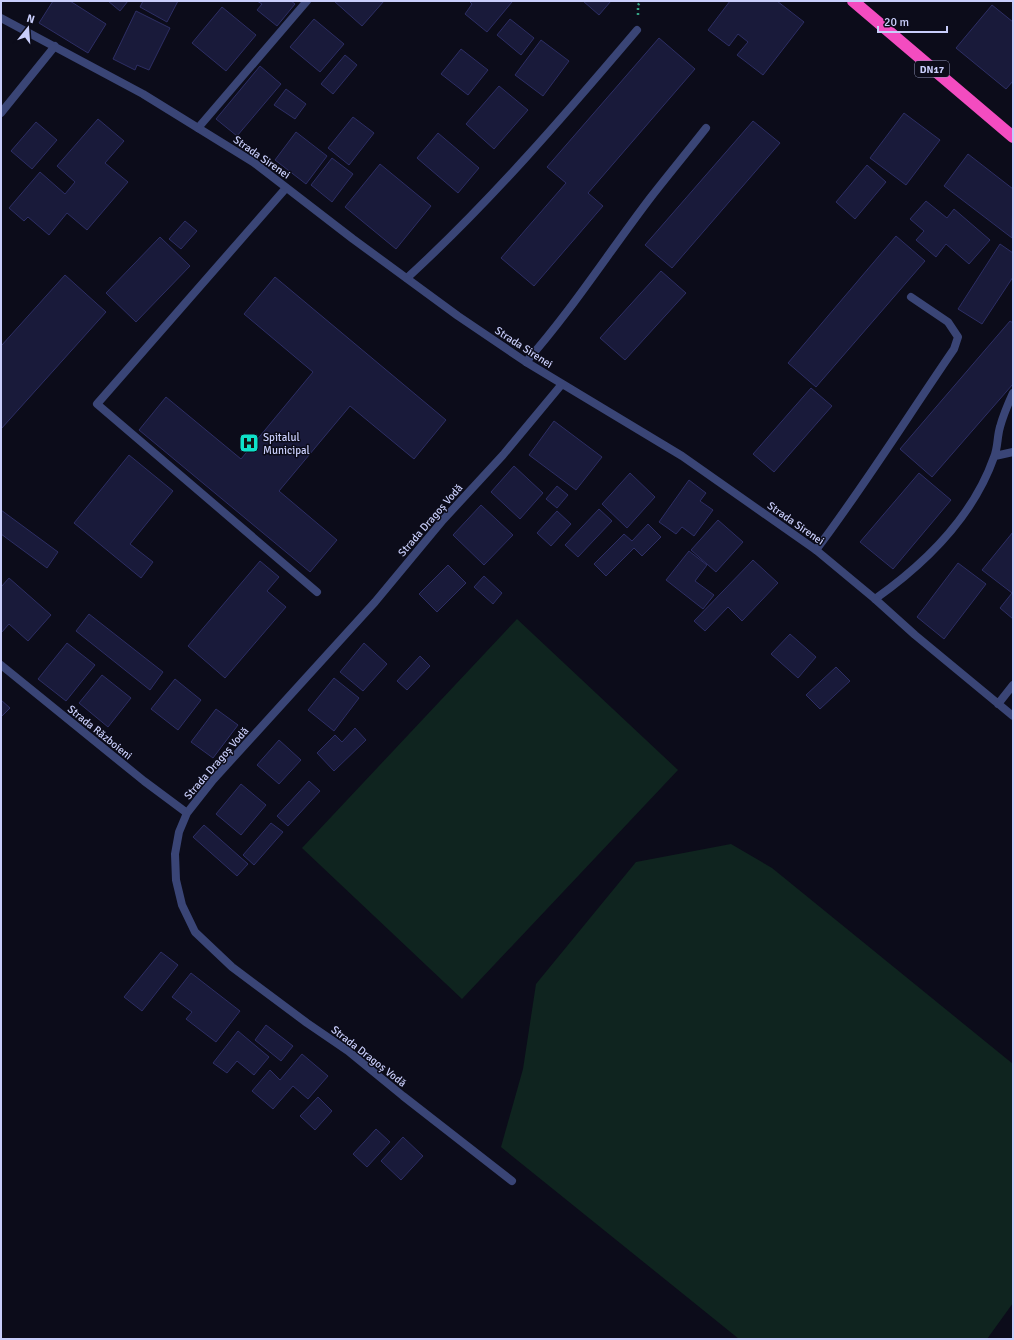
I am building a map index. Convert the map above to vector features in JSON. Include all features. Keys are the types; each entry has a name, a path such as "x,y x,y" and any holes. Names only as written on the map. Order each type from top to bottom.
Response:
{"highway":[{"name":"DN17","path":"853,1 1013,137"}],"street":[{"path":"198,128 307,1"},
{"name":"Strada Sirenei","path":"1,18 143,94 253,162 458,316 526,362 682,456 816,550 875,599 915,635 1013,716"},
{"path":"407,278 446,243 513,171 637,30"},
{"path":"1,114 55,46"},
{"path":"526,362 566,313 651,197 706,128"},
{"path":"286,188 97,404 317,592"},
{"path":"816,550 856,497 954,349 958,337 948,322 911,297"},
{"name":"Strada Dragoș Vodă","path":"512,1181 348,1051 307,1023 232,967 195,932 182,905 176,880 175,854 179,832 187,813 213,780 375,602 443,520 502,455 562,384"},
{"path":"875,599 906,577 947,537 976,497 995,456 1000,428 1013,393"},
{"path":"995,456 1013,452"},
{"name":"Strada Războieni","path":"1,665 144,781 187,813"},
{"path":"998,704 1013,685"}],"green space":[{"path":"517,619 678,770 462,999 302,848"},
{"path":"731,844 772,868 1013,1064 1013,1303 987,1339 739,1339 501,1147 523,1069 536,984 636,862"}],"building":[{"path":"53,1 70,1 106,24 88,53 39,23"},
{"path":"108,1 128,1 120,11"},
{"path":"143,1 178,1 167,22 140,7"},
{"path":"257,1 291,1 295,4 277,26 257,10 262,4"},
{"path":"334,1 384,1 362,26"},
{"path":"469,1 512,2 487,32 465,14 472,4"},
{"path":"583,1 611,1 599,15"},
{"path":"730,1 777,1 804,22 763,75 737,55 748,42 738,34 729,46 708,30"},
{"path":"992,5 1013,22 1013,81 1006,89 956,48"},
{"path":"222,7 256,35 226,71 192,43"},
{"path":"136,11 170,28 149,70 137,65 135,70 113,59"},
{"path":"314,19 344,44 320,72 290,47"},
{"path":"510,19 534,38 521,55 497,35"},
{"path":"659,38 695,69 588,193 603,206 534,286 501,258 566,183 547,167"},
{"path":"541,40 569,61 543,96 515,75"},
{"path":"461,49 488,70 468,95 441,74"},
{"path":"345,55 357,65 333,94 321,84"},
{"path":"260,66 281,84 237,136 216,119"},
{"path":"499,86 528,110 494,149 466,124"},
{"path":"286,89 306,104 295,119 274,105"},
{"path":"904,113 940,140 906,185 870,158"},
{"path":"353,117 374,133 349,165 328,148"},
{"path":"98,119 124,141 105,163 128,182 87,230 67,213 49,235 28,217 24,221 9,208 40,172 65,194 75,182 57,166"},
{"path":"753,121 780,143 672,268 645,245"},
{"path":"36,122 57,140 32,169 11,151"},
{"path":"296,132 327,156 306,184 275,160"},
{"path":"438,133 479,168 458,193 417,158"},
{"path":"968,154 1013,189 1012,238 944,186"},
{"path":"332,158 353,174 332,202 311,185"},
{"path":"380,164 431,206 396,249 345,207"},
{"path":"867,165 886,182 855,219 836,202"},
{"path":"926,201 947,218 954,209 990,240 969,264 946,244 936,257 916,240 924,231 910,219"},
{"path":"185,221 197,231 181,249 169,239"},
{"path":"896,236 925,261 816,387 788,363"},
{"path":"160,237 190,266 136,322 106,293"},
{"path":"1000,244 1013,253 1013,277 982,324 958,309"},
{"path":"661,271 686,293 625,360 600,338"},
{"path":"65,275 106,312 1,429 1,346"},
{"path":"275,277 446,420 414,459 350,406 279,491 337,540 310,572 139,430 166,397 241,459 313,372 244,314"},
{"path":"1010,321 1013,323 1013,384 932,477 900,449"},
{"path":"811,388 832,406 774,472 753,454"},
{"path":"554,421 602,457 576,490 529,455"},
{"path":"129,455 173,491 130,544 153,562 141,578 74,523"},
{"path":"514,466 543,493 520,519 491,492"},
{"path":"630,473 655,497 627,528 602,504"},
{"path":"919,473 951,500 893,569 860,542"},
{"path":"689,480 706,493 700,501 713,510 694,536 682,527 676,534 659,522"},
{"path":"557,486 568,495 557,508 546,499"},
{"path":"481,505 513,535 484,565 453,535"},
{"path":"599,509 612,521 578,557 565,545"},
{"path":"1,510 58,552 47,568 1,534"},
{"path":"557,511 571,524 551,546 537,533"},
{"path":"718,520 743,542 716,572 691,550"},
{"path":"648,524 661,537 642,556 634,548 606,576 594,564 624,534 632,541"},
{"path":"1013,532 1013,619 1000,608 1012,593 982,570"},
{"path":"689,551 707,565 695,581 714,595 703,609 666,580"},
{"path":"753,560 778,583 742,621 728,607 705,631 694,621"},
{"path":"260,561 279,577 267,591 286,607 225,678 188,646"},
{"path":"958,563 986,584 944,639 917,617"},
{"path":"448,565 466,583 437,612 419,594"},
{"path":"484,576 502,593 493,604 474,587"},
{"path":"9,578 51,615 28,641 9,624 1,633 1,587"},
{"path":"89,614 163,672 150,690 76,631"},
{"path":"790,634 816,657 798,678 771,654"},
{"path":"67,643 95,665 66,701 38,679"},
{"path":"364,643 387,664 363,691 340,672"},
{"path":"420,656 430,666 407,690 397,681"},
{"path":"836,667 850,681 820,709 806,695"},
{"path":"102,675 131,698 108,727 79,703"},
{"path":"334,678 359,698 334,731 308,710"},
{"path":"175,679 201,700 178,730 151,709"},
{"path":"1,700 10,708 1,717"},
{"path":"216,709 238,725 213,758 191,742"},
{"path":"355,728 366,740 334,771 317,753 335,735 342,742"},
{"path":"279,740 301,760 279,784 257,765"},
{"path":"309,781 320,791 288,826 277,816"},
{"path":"241,784 266,805 241,835 216,814"},
{"path":"271,823 283,832 254,865 243,855"},
{"path":"204,825 248,864 237,876 193,837"},
{"path":"161,952 178,965 142,1011 124,997"},
{"path":"191,973 240,1011 216,1042 186,1019 192,1012 172,997"},
{"path":"266,1025 293,1046 281,1061 255,1040"},
{"path":"238,1031 269,1057 254,1075 237,1061 227,1073 213,1063"},
{"path":"302,1054 328,1076 308,1099 293,1086 273,1109 252,1091 270,1070 280,1080"},
{"path":"318,1097 332,1111 315,1130 300,1116"},
{"path":"376,1129 390,1142 367,1167 353,1154"},
{"path":"403,1137 423,1156 401,1180 381,1161"}],"place":[{"name":"Spitalul Municipal","path":"249,443"}]}
